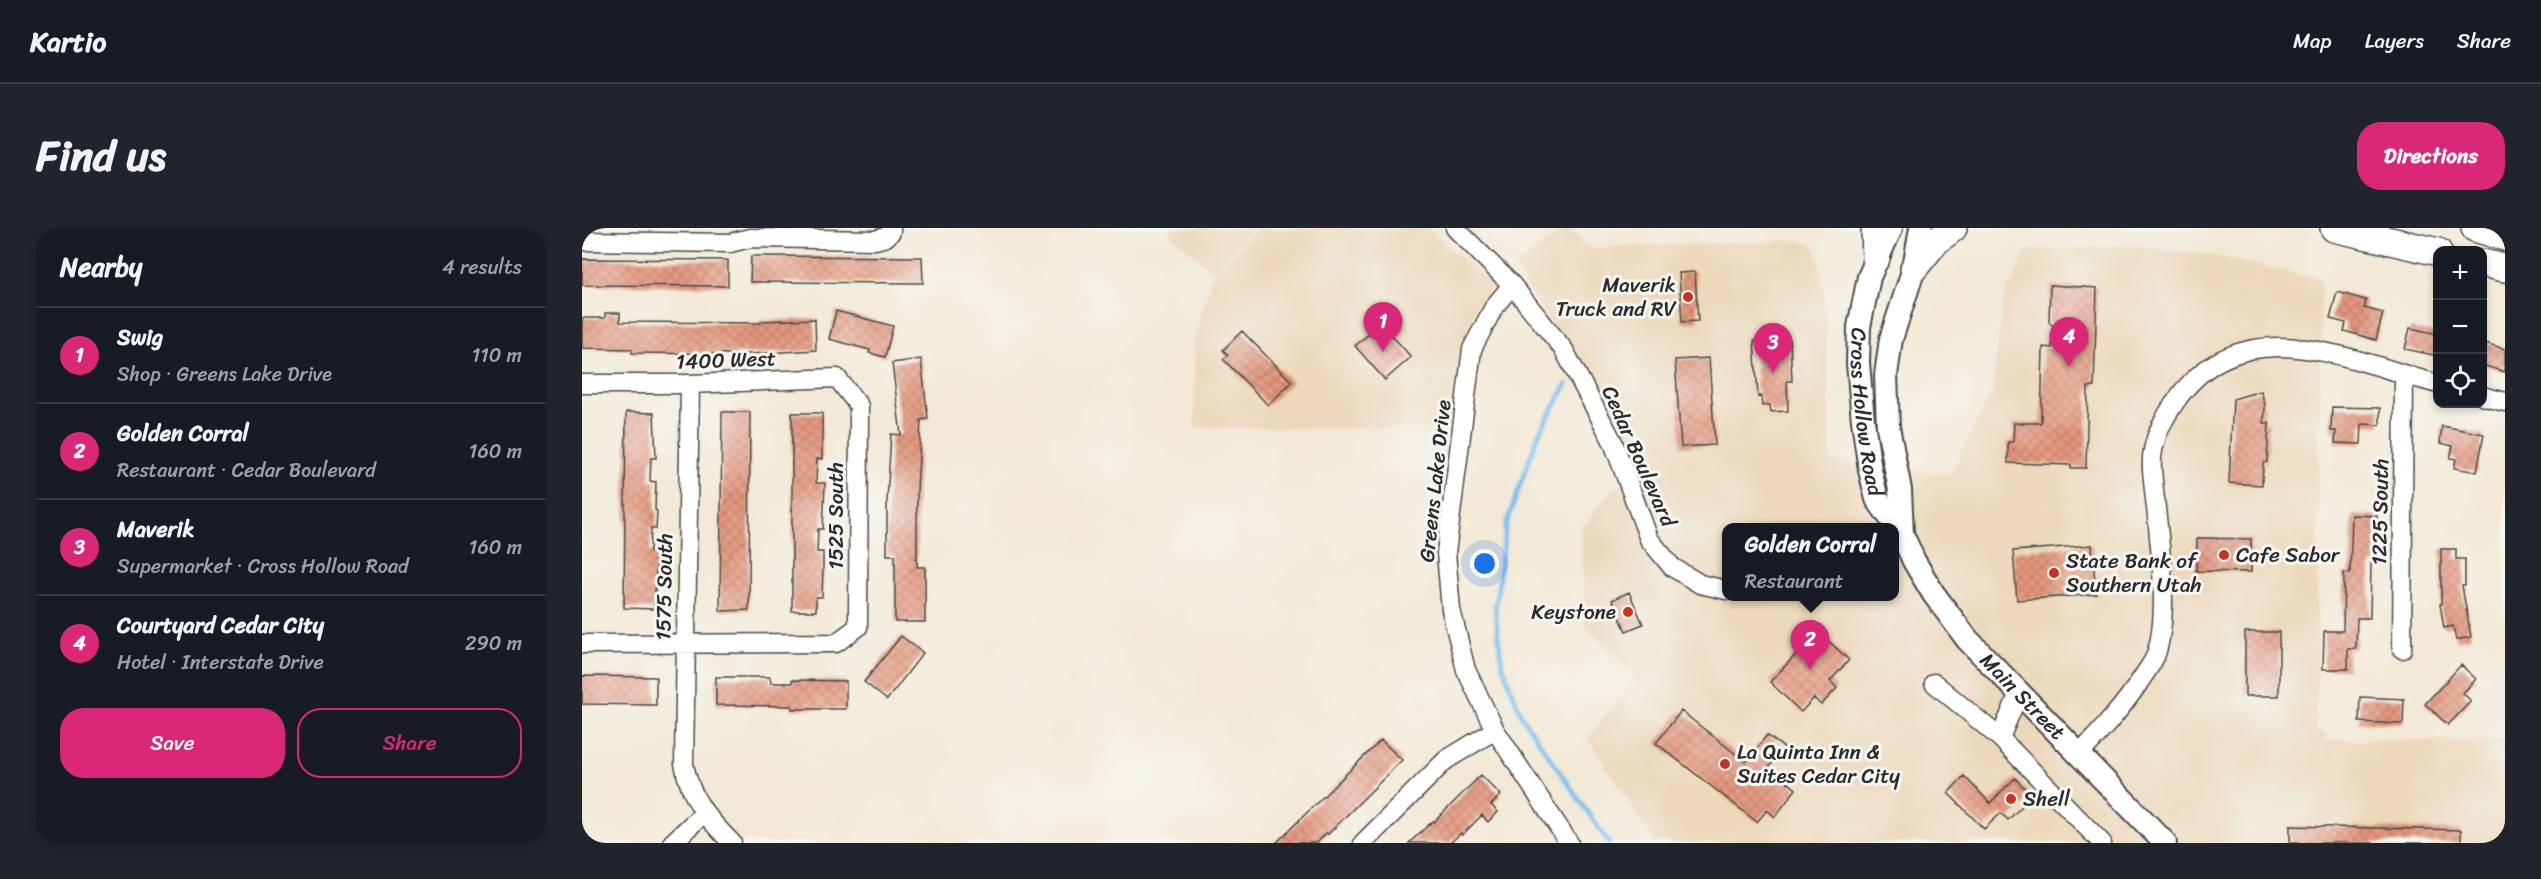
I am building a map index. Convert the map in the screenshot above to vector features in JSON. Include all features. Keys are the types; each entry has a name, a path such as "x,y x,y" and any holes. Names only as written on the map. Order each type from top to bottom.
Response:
{"highway":[{"path":"1875,228 1876,258"},
{"path":"1914,268 1935,242 1953,228"},
{"path":"2334,228 2433,251"},
{"path":"2475,228 2505,237"},
{"path":"2487,264 2505,268"}],"main road":[{"name":"Cross Hollow Road","path":"1891,228 1876,258 1865,291 1859,327 1858,363 1870,470 1877,499 1891,523"},
{"name":"Cross Hollow Road","path":"1899,523 1900,490 1888,427 1886,375 1891,339 1914,268 1921,228"},
{"name":"Main Street","path":"1899,537 1943,608 1967,639 2164,843"}],"street":[{"path":"582,241 729,243 750,238 875,240 886,237 891,232 891,228"},
{"name":"Cedar Boulevard","path":"1455,228 1512,285 1569,359 1613,442 1649,539 1672,567 1700,584 1722,589"},
{"name":"Greens Lake Drive","path":"1512,285 1494,307 1472,349 1446,553 1451,610 1466,670 1495,730 1569,843"},
{"path":"2079,755 2124,706 2155,657 2162,633 2152,466 2154,446 2161,425 2185,388 2202,372 2224,358 2247,350 2278,345 2310,348 2433,383"},
{"name":"1225 South","path":"2402,649 2404,375"},
{"name":"1400 West","path":"582,384 690,384 837,378 859,406"},
{"name":"1575 South","path":"690,384 684,764 690,790 704,813 732,843"},
{"path":"2487,397 2505,402"},
{"name":"1525 South","path":"686,644 836,643 858,627 859,406"},
{"path":"582,644 686,644"},
{"path":"1934,683 2000,738 2102,843"},
{"path":"2000,738 2019,693"},
{"path":"1363,843 1446,760 1495,730"},
{"path":"672,843 704,813"}],"shaded area":[{"path":"1165,228 1253,228 1213,272"},
{"path":"1257,228 1428,228 1493,286 1479,307 1461,347 1449,429 1195,427 1194,338 1212,276"},
{"path":"1565,228 1570,228 1590,248 1797,240 1814,246 1820,262 1826,315 1831,460 1950,474 1992,393 2003,301 2028,250 2133,245 2226,258 2321,279 2316,731 2326,733 2325,740 2505,740 2505,843 1655,843 1588,738 1635,677 1585,625 1582,528 1613,488 1639,472 1515,266"}],"building":[{"path":"751,256 922,257 923,283 750,282"},
{"path":"582,259 728,260 728,286 582,285"},
{"name":"Maverik Truck and RV","path":"1695,272 1698,321 1682,322 1679,273"},
{"path":"2050,285 2097,288 2094,387 2088,387 2086,468 2071,468 2071,465 2008,463 2008,442 2013,442 2014,423 2041,423 2043,347 2052,348 2053,326 2049,322"},
{"path":"2337,292 2366,300 2364,308 2383,313 2376,340 2344,331 2346,323 2330,319"},
{"path":"836,311 893,326 885,357 869,353 870,350 829,339"},
{"path":"605,313 620,313 620,322 761,323 761,321 815,319 816,350 750,354 632,353 632,349 582,348 582,318 605,318"},
{"path":"1381,323 1411,357 1385,380 1355,346"},
{"path":"2410,328 2433,333 2433,355 2405,349"},
{"path":"1242,331 1292,382 1268,405 1223,359 1228,355 1223,350"},
{"path":"1790,339 1792,381 1787,381 1788,411 1771,412 1770,405 1762,406 1761,396 1758,397 1754,341"},
{"path":"2487,344 2505,349 2505,372 2487,367"},
{"path":"1709,358 1715,445 1681,447 1675,360"},
{"path":"921,359 928,419 921,420 917,490 917,567 925,567 925,622 895,622 895,555 887,555 887,501 891,434 901,435 892,363"},
{"path":"2261,391 2265,405 2264,423 2269,423 2267,462 2263,463 2262,485 2229,483 2233,399"},
{"path":"2332,407 2380,408 2380,425 2362,424 2361,444 2335,443 2336,431 2331,431"},
{"path":"626,412 654,413 656,458 651,458 650,481 656,482 655,510 657,511 656,529 651,528 650,551 657,551 654,609 624,608"},
{"path":"722,412 750,412 749,610 720,611"},
{"path":"792,413 822,413 822,459 817,459 816,483 825,483 823,529 818,529 817,552 823,552 823,570 822,597 816,597 816,611 792,611"},
{"path":"2442,426 2484,434 2477,472 2454,468 2456,459 2450,458 2453,446 2440,443"},
{"path":"2352,515 2377,516 2375,563 2371,563 2370,618 2357,618 2356,649 2348,649 2348,669 2323,669 2324,631 2343,631 2344,573 2350,574"},
{"name":"Cafe Sabor","path":"2197,538 2251,539 2251,572 2196,571"},
{"name":"State Bank of Southern Utah","path":"2092,545 2096,594 2017,600 2013,551"},
{"path":"2441,549 2456,549 2456,559 2465,559 2465,586 2462,586 2471,637 2456,640 2453,626 2444,628 2440,604"},
{"name":"Keystone","path":"1629,592 1643,624 1626,631 1612,600"},
{"path":"1818,631 1849,660 1830,681 1837,688 1821,705 1814,698 1801,712 1770,682"},
{"path":"2245,632 2279,632 2279,696 2245,696"},
{"path":"901,636 923,653 887,700 864,682"},
{"path":"2461,665 2476,679 2463,693 2471,701 2448,725 2425,704"},
{"path":"582,676 656,677 656,705 582,704"},
{"path":"716,677 770,677 771,683 792,683 792,680 846,681 846,709 716,705"},
{"path":"2360,697 2404,699 2403,724 2359,722"},
{"name":"La Quinta Inn & Suites Cedar City","path":"1681,711 1746,762 1767,735 1784,748 1769,767 1796,789 1775,817 1767,810 1757,822 1656,743"},
{"path":"1381,740 1402,760 1328,834 1326,833 1317,843 1276,843"},
{"path":"1481,775 1501,795 1491,805 1498,812 1488,822 1482,815 1462,835 1461,833 1450,843 1409,843 1434,822"},
{"path":"1964,776 1990,803 2015,778 2032,796 2008,820 2001,813 1984,829 1948,793"},
{"path":"2290,826 2461,830 2461,843 2290,843"}],"waterway":[{"path":"1567,384 1538,435 1506,525 1495,611 1502,664 1522,717 1609,843"}],"place":[{"name":"Maverik Truck and RV","path":"1688,297"},
{"name":"Swig","path":"1383,352"},
{"name":"Courtyard Cedar City","path":"2069,367"},
{"name":"Maverik","path":"1773,373"},
{"name":"Cafe Sabor","path":"2224,555"},
{"name":"State Bank of Southern Utah","path":"2054,573"},
{"name":"Keystone","path":"1628,612"},
{"name":"Golden Corral","path":"1810,670"},
{"name":"La Quinta Inn & Suites Cedar City","path":"1725,764"},
{"name":"Shell","path":"2011,799"}]}
